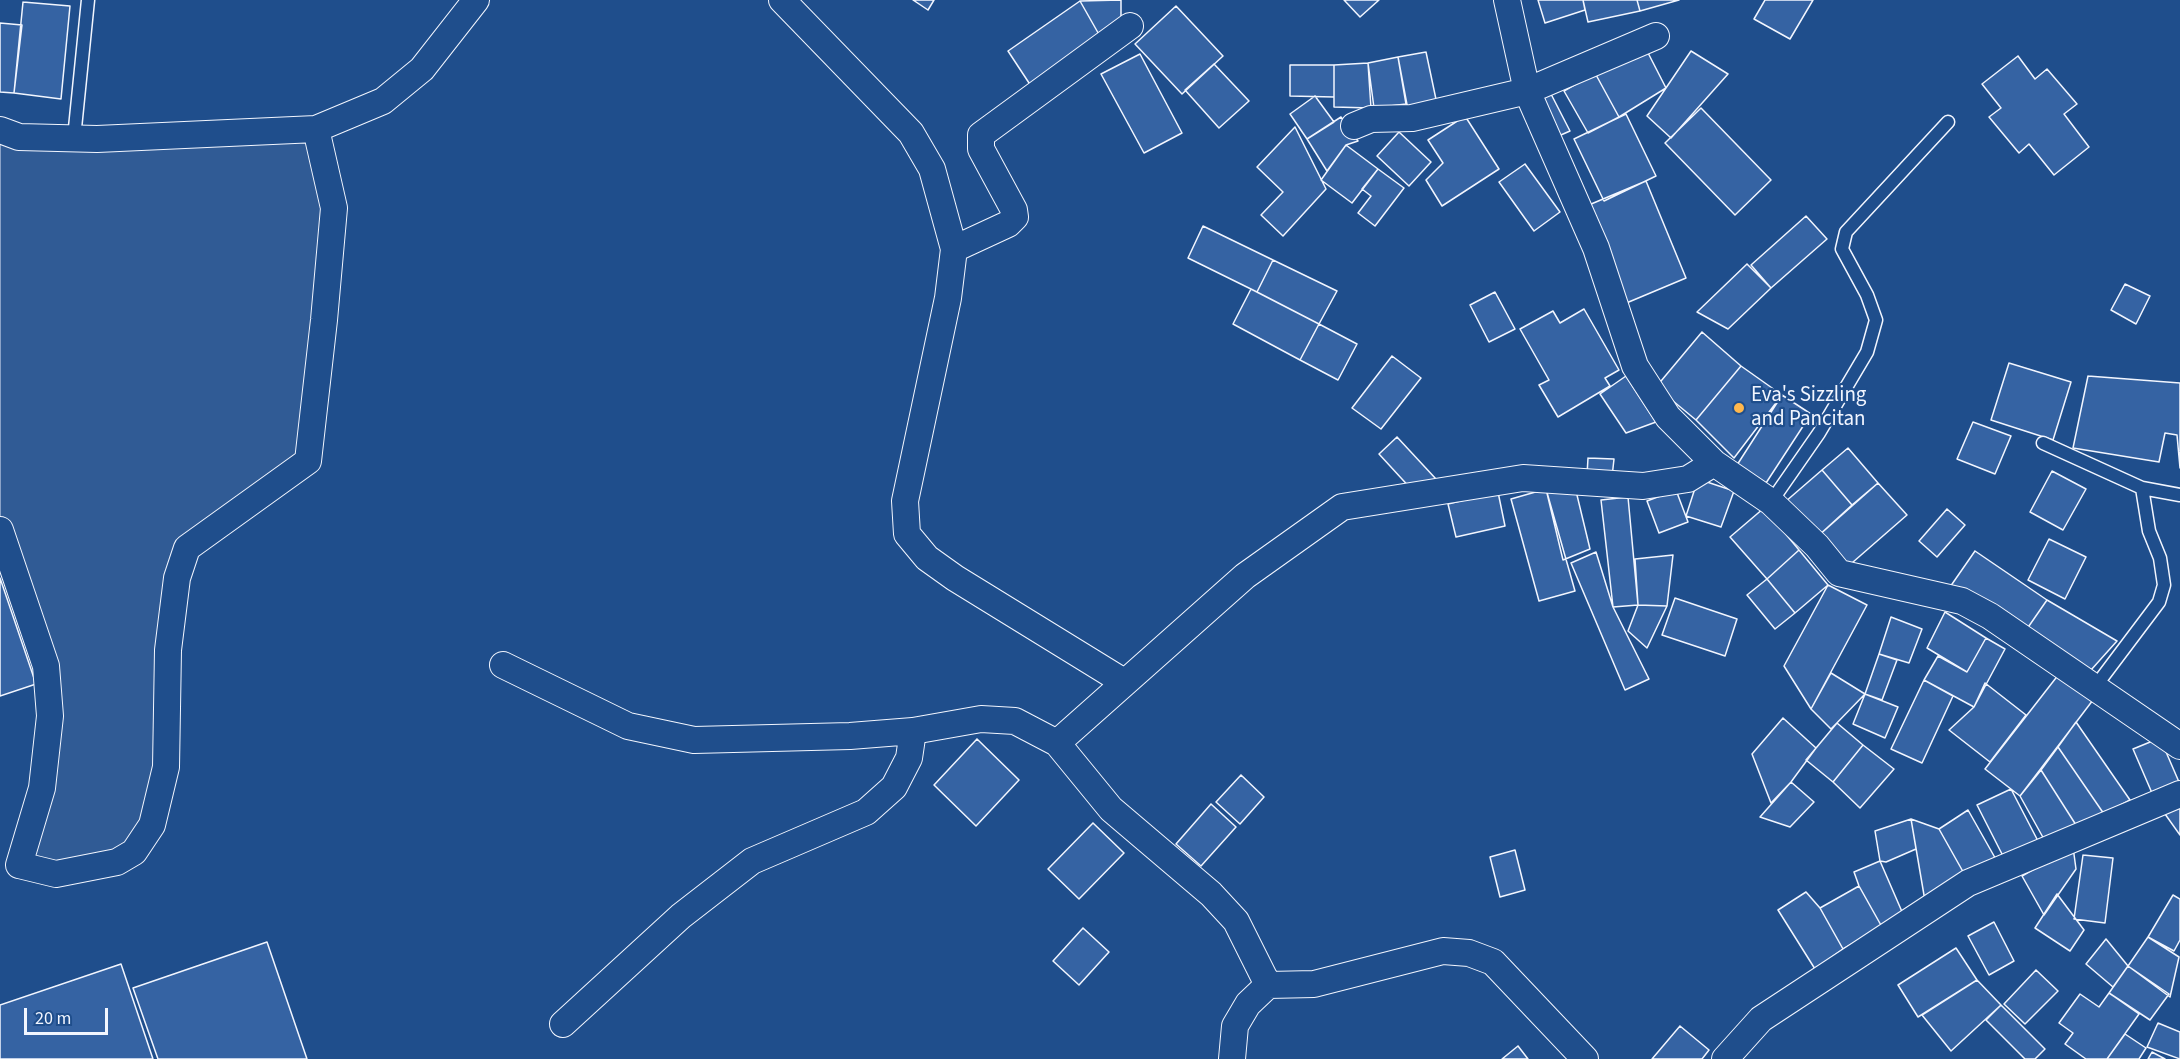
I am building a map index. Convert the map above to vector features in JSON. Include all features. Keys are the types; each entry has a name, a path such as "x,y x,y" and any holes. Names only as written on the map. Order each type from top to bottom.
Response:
{"street":[{"path":"0,130 19,137 74,138 316,129 383,101 422,69 476,0"},
{"path":"782,0 911,133 932,169 954,249 948,298 904,501 907,534 927,558 954,578 1124,682"},
{"path":"1507,0 1527,92 1596,248 1635,366 1668,417 1714,463 1771,502 1817,546 1839,573 1962,601 1990,616 2180,746"},
{"path":"954,249 1008,224 1015,217 1014,210 981,149 981,135 1130,26"},
{"path":"1354,126 1371,119 1413,118 1527,92 1656,36"},
{"path":"0,530 46,666 50,716 42,788 10,870 57,874 117,862 134,852 152,825 166,766 168,650 177,578 187,548 308,460 334,208 316,129"},
{"path":"1057,743 1245,576 1342,507 1523,478 1643,486 1688,479 1714,463"},
{"path":"503,665 628,726 694,740 850,736 913,731 981,719 1015,721 1057,743 1111,809 1211,894 1236,921 1268,985"},
{"path":"563,1024 681,916 752,861 866,812 894,787 909,758 913,731"},
{"path":"1725,1059 1761,1019 1968,883 2180,794"},
{"path":"1232,1059 1235,1026 1248,1004 1268,985 1314,984 1443,951 1469,953 1494,962 1585,1059"}],"lane":[{"path":"74,138 88,0"},
{"path":"1771,502 1819,433 1867,352 1876,320 1867,296 1842,249 1846,232 1948,122"},
{"path":"2043,443 2142,488 2180,495"},
{"path":"2095,687 2159,602 2164,585 2160,558 2149,531 2142,488"}],"shaded area":[{"path":"316,129 334,208 308,461 187,548 166,767 134,852 19,865 50,716 0,530 0,130"}],"building":[{"path":"913,0 934,0 928,10"},
{"path":"1121,0 1121,27 1101,38 1080,1"},
{"path":"1344,0 1379,0 1360,17"},
{"path":"1538,0 1583,0 1585,10 1545,23"},
{"path":"1583,0 1637,0 1640,11 1588,22"},
{"path":"1637,0 1679,0 1640,11"},
{"path":"1765,0 1813,0 1790,39 1754,19"},
{"path":"1080,1 1101,38 1031,86 1008,51"},
{"path":"23,2 70,6 61,99 14,93"},
{"path":"1176,6 1223,56 1182,94 1135,44"},
{"path":"0,23 22,25 14,93 0,92"},
{"path":"1644,45 1666,88 1619,117 1595,73"},
{"path":"1691,51 1728,74 1671,138 1647,116"},
{"path":"1426,52 1437,104 1408,110 1398,57"},
{"path":"1140,54 1182,133 1144,153 1101,74"},
{"path":"2018,56 2035,79 2047,69 2077,104 2064,114 2089,147 2054,175 2029,144 2019,153 1989,117 2001,108 1982,84"},
{"path":"1398,57 1406,104 1374,108 1368,63"},
{"path":"1368,63 1371,108 1334,107 1334,65"},
{"path":"1214,64 1249,101 1219,128 1185,90"},
{"path":"1290,65 1334,65 1334,97 1290,96"},
{"path":"1595,73 1619,117 1588,133 1564,91"},
{"path":"1551,94 1570,131 1554,138 1536,101"},
{"path":"1315,96 1334,122 1307,139 1290,114"},
{"path":"1701,108 1771,180 1735,215 1665,143"},
{"path":"1626,114 1656,176 1604,201 1574,139"},
{"path":"1465,116 1499,169 1442,206 1426,180 1443,163 1428,140"},
{"path":"1341,117 1358,141 1346,145 1327,171 1307,139"},
{"path":"1295,127 1326,189 1283,236 1261,215 1283,192 1257,167"},
{"path":"1399,132 1431,162 1409,186 1377,156"},
{"path":"1346,145 1378,169 1352,203 1321,180"},
{"path":"1525,164 1560,212 1534,231 1499,182"},
{"path":"1378,169 1404,188 1375,226 1358,213 1371,196 1362,189"},
{"path":"1646,181 1686,278 1624,304 1584,207"},
{"path":"1806,216 1827,239 1771,288 1751,265"},
{"path":"1203,226 1273,260 1257,292 1188,258"},
{"path":"1273,260 1337,291 1319,324 1257,292"},
{"path":"1747,264 1771,288 1728,329 1697,312"},
{"path":"2125,284 2150,296 2136,324 2111,310"},
{"path":"1251,289 1319,324 1300,360 1233,324"},
{"path":"1495,292 1515,329 1489,342 1470,305"},
{"path":"1584,309 1619,370 1605,378 1610,386 1558,417 1539,385 1549,380 1520,329 1553,311 1560,323"},
{"path":"1319,324 1357,344 1338,380 1300,360"},
{"path":"1702,332 1741,366 1696,420 1656,387"},
{"path":"1392,356 1421,378 1381,429 1352,408"},
{"path":"2009,363 2071,382 2053,440 1991,420"},
{"name":"Eva's Sizzling and Pancitan","path":"1741,366 1782,395 1734,458 1696,420"},
{"path":"1626,376 1656,422 1626,433 1600,394"},
{"path":"2088,376 2180,383 2180,468 2177,435 2165,433 2159,462 2073,448"},
{"path":"1782,395 1811,414 1766,483 1737,465"},
{"path":"1973,422 2011,436 1995,474 1957,459"},
{"path":"1397,437 1436,479 1413,491 1379,454"},
{"path":"1848,448 1878,483 1852,505 1822,470"},
{"path":"1588,458 1614,459 1612,477 1587,475"},
{"path":"1822,470 1852,505 1817,537 1785,502"},
{"path":"2052,471 2086,489 2063,530 2030,512"},
{"path":"1698,479 1734,491 1721,527 1686,516"},
{"path":"1878,483 1907,515 1845,569 1817,537"},
{"path":"1546,489 1576,491 1590,549 1563,560"},
{"path":"1546,489 1575,591 1539,601 1511,499"},
{"path":"1676,490 1688,522 1659,533 1647,501"},
{"path":"1498,492 1505,526 1456,537 1448,504"},
{"path":"1628,497 1638,605 1613,607 1601,500"},
{"path":"1764,508 1799,550 1767,579 1730,537"},
{"path":"1947,509 1965,525 1937,557 1919,541"},
{"path":"2049,539 2086,557 2065,599 2028,580"},
{"path":"1799,550 1828,585 1795,613 1767,579"},
{"path":"1975,551 2047,600 2022,636 1950,587"},
{"path":"1596,552 1613,607 1649,679 1625,690 1571,563"},
{"path":"1673,555 1667,606 1638,605 1635,559"},
{"path":"0,578 36,684 0,696"},
{"path":"1767,579 1795,613 1775,629 1747,595"},
{"path":"1828,585 1867,605 1811,709 1784,666"},
{"path":"1675,598 1737,619 1725,656 1662,635"},
{"path":"2047,600 2117,641 2091,670 2022,636"},
{"path":"1638,605 1667,606 1647,648 1628,631"},
{"path":"1945,612 1986,638 1967,672 1927,648"},
{"path":"1891,617 1922,629 1909,663 1879,654"},
{"path":"1986,638 2005,649 1974,707 1924,680 1938,656 1967,672"},
{"path":"1879,654 1897,660 1882,700 1865,694"},
{"path":"1831,673 1865,694 1831,729 1811,709"},
{"path":"2059,674 2093,700 2020,796 1985,769"},
{"path":"1924,680 1953,696 1922,763 1891,749"},
{"path":"1985,683 2026,715 1990,762 1949,730 1974,707"},
{"path":"1865,694 1898,707 1885,738 1853,724"},
{"path":"1783,718 1816,748 1791,782 1771,803 1752,754"},
{"path":"2076,722 2130,800 2104,814 2058,747"},
{"path":"1837,723 1863,745 1833,782 1806,760"},
{"path":"2160,738 2179,782 2152,793 2133,749"},
{"path":"977,739 1019,780 976,826 934,785"},
{"path":"1863,745 1894,769 1860,808 1833,782"},
{"path":"2058,747 2104,814 2076,825 2041,770"},
{"path":"2041,770 2076,825 2045,841 2020,796"},
{"path":"1241,775 1264,797 1240,824 1216,802"},
{"path":"1791,782 1814,802 1790,827 1760,817"},
{"path":"2011,789 2038,841 2003,856 1977,805"},
{"path":"2180,803 2180,835 2165,814"},
{"path":"1211,804 1236,827 1201,866 1176,844"},
{"path":"1968,810 1998,863 1966,877 1939,829"},
{"path":"1911,819 1939,829 1966,877 1925,901"},
{"path":"1911,819 1916,849 1886,862 1880,861 1875,831"},
{"path":"1093,823 1124,853 1079,899 1048,869"},
{"path":"2073,847 2076,869 2044,915 2022,876"},
{"path":"1515,850 1525,890 1500,897 1490,857"},
{"path":"2083,855 2113,858 2105,923 2074,919"},
{"path":"1880,861 1903,914 1882,927 1859,886 1854,872"},
{"path":"1859,886 1882,927 1843,949 1820,908"},
{"path":"1806,892 1820,908 1843,949 1815,969 1778,910"},
{"path":"2057,894 2084,930 2070,951 2035,928"},
{"path":"2173,895 2180,899 2180,940 2174,951 2148,937"},
{"path":"1994,922 2014,961 1989,975 1968,936"},
{"path":"1083,928 1109,952 1079,985 1053,961"},
{"path":"2148,937 2179,957 2170,997 2128,966"},
{"path":"2106,939 2128,966 2113,987 2086,964"},
{"path":"267,942 307,1059 158,1059 133,988"},
{"path":"1956,948 1977,980 1918,1017 1898,985"},
{"path":"121,964 153,1059 0,1059 0,1005"},
{"path":"2128,966 2169,994 2150,1020 2109,993"},
{"path":"2036,970 2058,991 2025,1024 2004,1004"},
{"path":"1977,980 2001,1005 1951,1051 1922,1015"},
{"path":"2109,993 2139,1014 2107,1059 2086,1059 2065,1044 2073,1033 2059,1023 2080,994 2099,1007"},
{"path":"2001,1005 2045,1049 2035,1059 2025,1059 1986,1020"},
{"path":"2158,1023 2180,1032 2180,1059 2147,1047"},
{"path":"1680,1026 1709,1050 1702,1059 1652,1059"},
{"path":"2125,1034 2146,1048 2139,1059 2107,1059"},
{"path":"1518,1046 1528,1059 1502,1059"},
{"path":"2152,1052 2165,1059 2148,1059"}],"place":[{"name":"Eva's Sizzling and Pancitan","path":"1739,408"}]}
